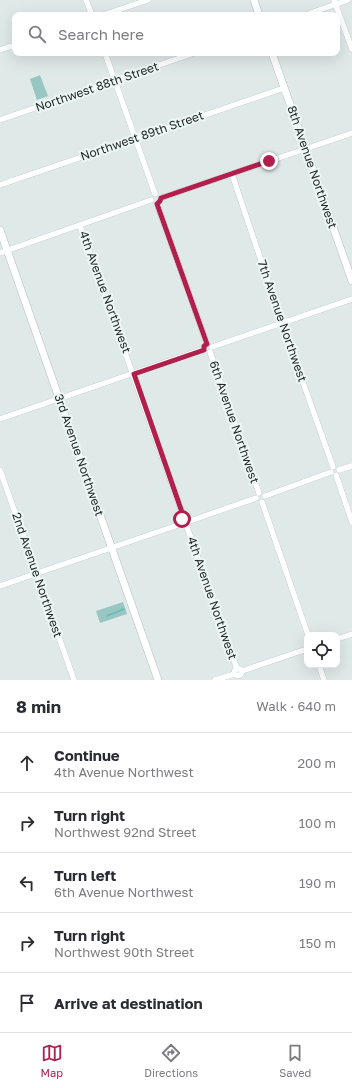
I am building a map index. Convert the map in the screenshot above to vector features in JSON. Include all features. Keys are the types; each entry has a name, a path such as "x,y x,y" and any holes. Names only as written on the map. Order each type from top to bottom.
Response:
{"street":[{"path":"86,0 91,12"},
{"path":"112,12 148,0"},
{"path":"254,0 258,12"},
{"path":"312,12 335,2 348,0"},
{"path":"335,2 339,12"},
{"path":"340,16 352,49"},
{"path":"0,50 12,46"},
{"path":"106,56 155,194 161,198"},
{"name":"Northwest 88th Street","path":"0,120 185,56"},
{"name":"8th Avenue Northwest","path":"273,56 352,281"},
{"name":"Northwest 89th Street","path":"0,185 284,88"},
{"path":"151,200 153,203 157,204 161,198 352,133"},
{"name":"7th Avenue Northwest","path":"232,174 282,323 352,522"},
{"path":"4,252 151,200 155,194"},
{"name":"6th Avenue Northwest","path":"157,204 307,632"},
{"name":"4th Avenue Northwest","path":"80,226 134,374 184,518"},
{"name":"3rd Avenue Northwest","path":"0,230 4,252 59,399 158,680"},
{"path":"0,419 352,299"},
{"path":"190,521 352,466"},
{"name":"2nd Avenue Northwest","path":"0,470 74,680"},
{"path":"0,586 181,524 184,518 188,518 190,521"},
{"path":"181,524 184,527 187,527 190,525 190,521"},
{"name":"4th Avenue Northwest","path":"187,527 239,674"},
{"path":"340,638 352,634"},
{"path":"215,680 239,674 304,650"},
{"path":"319,668 324,680"}],"shaded area":[{"path":"40,75 48,96 37,100 30,79"},
{"path":"123,602 127,614 100,623 96,611"}],"waterway":[{"path":"107,616 124,609"}],"route":[{"path":"182,519 184,518 134,374 204,350 204,346 207,344 157,204 161,198 269,161"}]}
